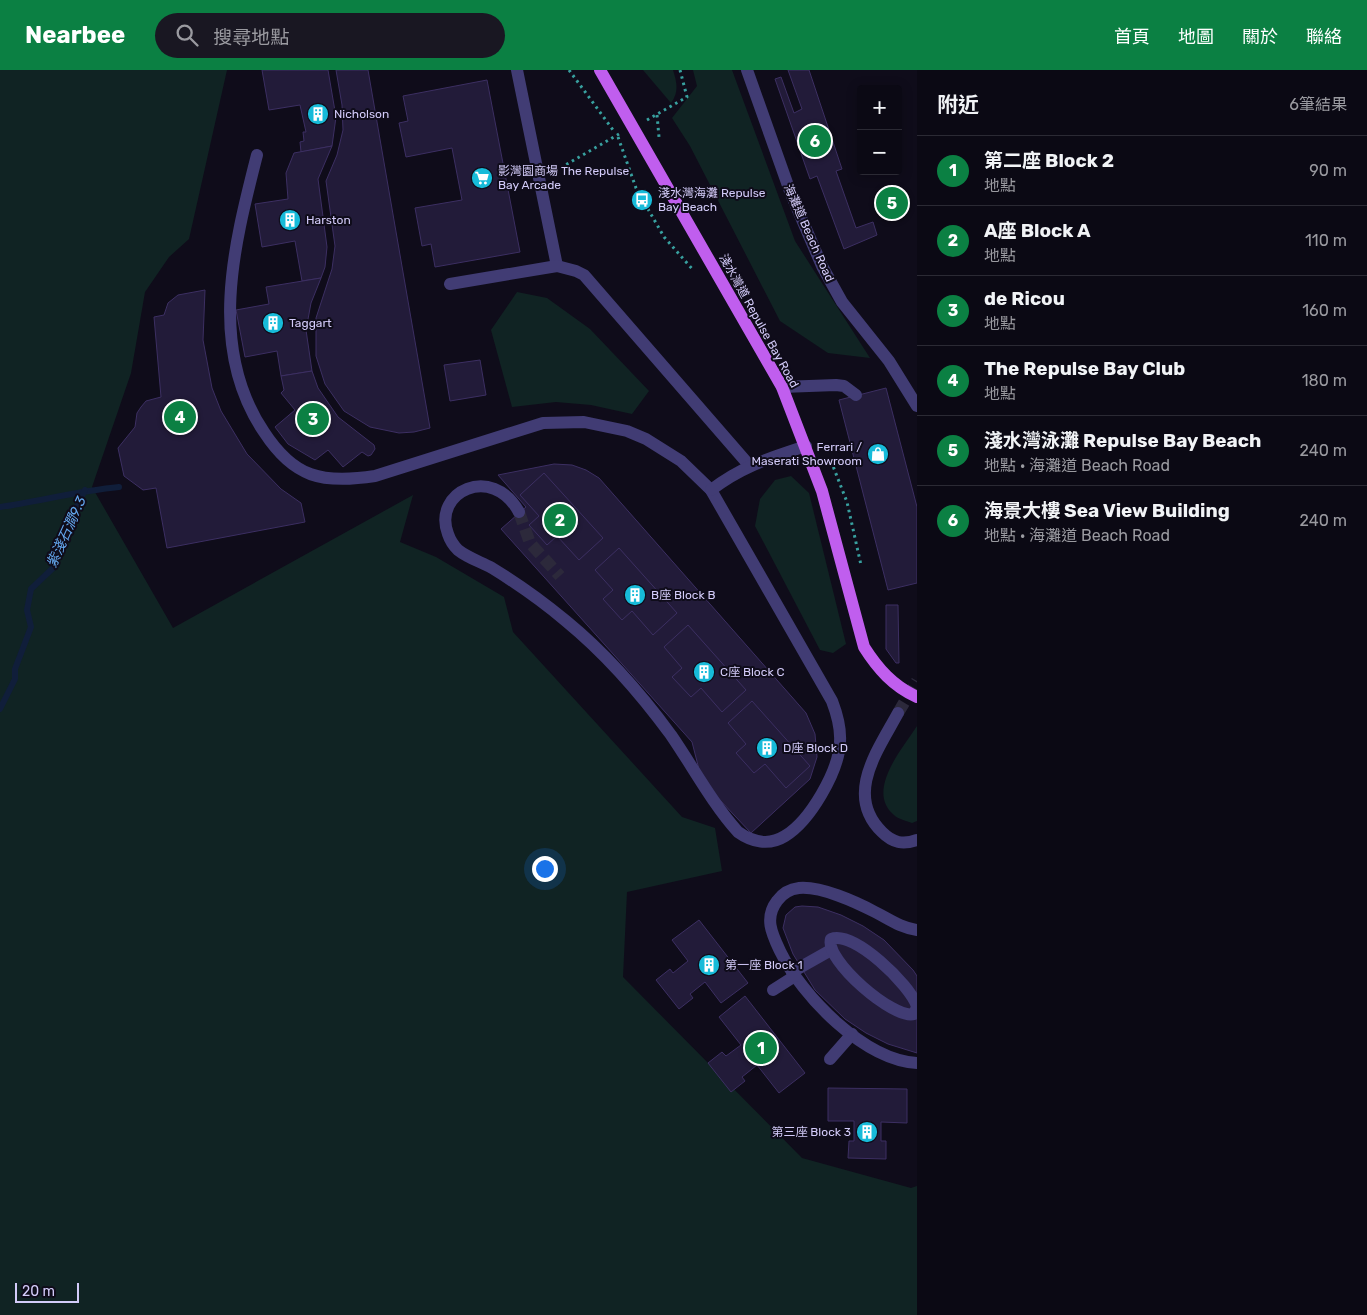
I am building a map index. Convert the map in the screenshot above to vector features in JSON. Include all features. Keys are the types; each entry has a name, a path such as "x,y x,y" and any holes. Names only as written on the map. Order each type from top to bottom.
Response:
{"main road":[{"name":"淺水灣道 Repulse Bay Road","path":"600,70 782,387 806,446 835,534 864,647 879,670 905,691 917,697"}],"street":[{"path":"517,70 557,266"},
{"name":"海灘道 Beach Road","path":"747,70 791,194 822,266 842,302 889,361 917,406"},
{"path":"257,155 237,234 231,284 233,359 240,386 254,418 270,441 288,461 307,473 326,479 349,480 375,476 543,423 584,422 627,431 652,442 681,461 711,490 832,701 837,715 840,730 838,754 827,783 806,816 792,831 774,841 754,840 746,837 732,825 659,719 597,648 549,606 458,550 447,533 447,513 450,504 456,496 475,486 485,485 496,490 506,497 519,512"},
{"path":"450,284 557,266 576,270 584,275 748,465"},
{"path":"782,387 836,385 844,386 856,395"},
{"path":"711,490 730,475 748,465 806,446"},
{"path":"898,713 866,776 864,797 868,813 886,836 899,843 917,840"},
{"path":"917,930 903,927 842,898 806,888 796,888 780,898 770,913 771,931 793,974 815,1002 852,1034 876,1049 900,1060 917,1063"},
{"path":"837,937 861,946 898,978 917,1007 914,1014 909,1015 893,1008 858,983 831,950 831,939 837,937"},
{"path":"773,990 793,974 831,950"},
{"path":"830,1059 852,1034"}],"path":[{"path":"569,70 617,136 636,188 664,238 698,276"},
{"path":"657,115 687,97 680,70"},
{"path":"539,180 617,136"}],"green space":[{"path":"0,70 227,70 189,239 169,257 145,292 131,373 92,487 173,628 413,495 400,542 436,557 504,597 513,632 682,817 715,828 722,871 627,892 623,977 802,1158 911,1188 917,1186 917,1315 0,1315"},
{"path":"643,70 673,70 676,87 671,103"},
{"path":"693,70 732,70 795,241 870,358 828,353 780,321 690,146 672,118 697,86"},
{"path":"517,292 547,298 590,329 649,391 632,414 591,405 556,402 512,407 491,330"},
{"path":"791,476 809,493 846,644 833,653 820,650 755,526 760,499 775,480"},
{"path":"917,726 917,821 912,823 894,815 886,805 883,794 889,770"}],"building":[{"name":"Nicholson","path":"262,70 328,70 336,117 332,146 301,152 300,142 304,141 303,132 306,132 300,105 269,110"},
{"path":"336,70 368,70 430,428 414,432 399,433 370,427 344,411 325,384 316,356 316,318 332,269 335,246 326,181 337,155 343,130 342,105"},
{"path":"788,70 809,70 842,169 836,171 856,228 873,222 877,235 844,249 817,176 810,179 775,79 781,77 794,113 802,109"},
{"name":"影灣園商場 The Repulse Bay Arcade","path":"487,80 520,252 435,267 431,244 422,246 415,208 462,200 452,148 406,157 399,123 408,121 403,96"},
{"name":"Harston","path":"332,146 318,179 327,247 325,267 321,278 302,281 295,241 262,247 255,204 288,199 286,173 294,153"},
{"name":"Taggart","path":"321,278 311,303 306,330 312,371 281,376 277,351 245,357 236,310 269,304 266,287"},
{"path":"205,290 203,340 212,388 221,411 247,454 281,489 301,503 305,522 167,548 156,488 143,490 124,476 118,448 135,427 137,413 146,401 161,397 154,317 164,315 168,303 178,295"},
{"path":"480,360 486,395 450,401 444,365"},
{"path":"312,371 318,388 338,417 374,445 375,449 371,455 368,456 362,452 343,467 328,450 315,460 288,444 275,427 295,410 281,393 284,390 281,376"},
{"name":"Ferrari / Maserati Showroom","path":"886,388 917,507 917,583 888,590 839,400"},
{"path":"554,464 572,465 586,470 599,478 806,713 815,734 817,757 810,779 751,833 702,781 692,742 501,529 526,507 498,475"},
{"path":"544,473 603,538 579,560 557,536 547,545 529,525 539,516 520,495"},
{"name":"B座 Block B","path":"619,548 677,613 653,635 632,611 622,620 603,599 613,590 595,570"},
{"path":"886,605 898,605 899,663 896,663 886,649"},
{"name":"C座 Block C","path":"688,625 746,690 722,712 701,688 691,697 672,677 682,668 664,647"},
{"name":"D座 Block D","path":"752,701 810,766 786,788 765,764 754,773 736,753 746,744 728,723"},
{"path":"795,907 818,907 841,915 863,926 884,940 913,970 917,976 917,1053 888,1044 866,1033 845,1019 815,990 793,954 783,928 786,915"},
{"name":"第一座 Block 1","path":"699,920 748,983 721,1003 705,982 690,994 693,998 679,1009 656,980 670,969 673,973 688,961 672,940"},
{"path":"745,996 805,1073 779,1093 757,1065 742,1077 745,1081 731,1092 708,1063 722,1052 726,1056 741,1045 719,1017"},
{"name":"第三座 Block 3","path":"828,1088 907,1089 907,1123 881,1122 881,1141 886,1141 886,1159 848,1158 849,1141 854,1141 854,1121 828,1121"}],"waterway":[{"path":"0,507 119,487"},
{"name":"紫淺石澗9.3","path":"0,709 15,679 15,669 31,627 27,610 31,589 53,568 58,544 85,490"}],"tunnel":[{"path":"519,512 530,543 560,576"},
{"path":"898,713 917,681"}],"place":[{"name":"Nicholson","path":"318,114"},
{"name":"海景大樓 Sea View Building","path":"815,141"},
{"name":"影灣園商場 The Repulse Bay Arcade","path":"482,178"},
{"name":"淺水灣海灘 Repulse Bay Beach","path":"642,200"},
{"name":"淺水灣泳灘 Repulse Bay Beach","path":"892,203"},
{"name":"Harston","path":"290,220"},
{"name":"Taggart","path":"273,323"},
{"name":"The Repulse Bay Club","path":"180,417"},
{"name":"de Ricou","path":"313,419"},
{"name":"Ferrari / Maserati Showroom","path":"878,454"},
{"name":"A座 Block A","path":"560,520"},
{"name":"B座 Block B","path":"635,595"},
{"name":"C座 Block C","path":"704,672"},
{"name":"D座 Block D","path":"767,748"},
{"name":"第一座 Block 1","path":"709,965"},
{"name":"第二座 Block 2","path":"761,1048"},
{"name":"第三座 Block 3","path":"867,1132"}]}
